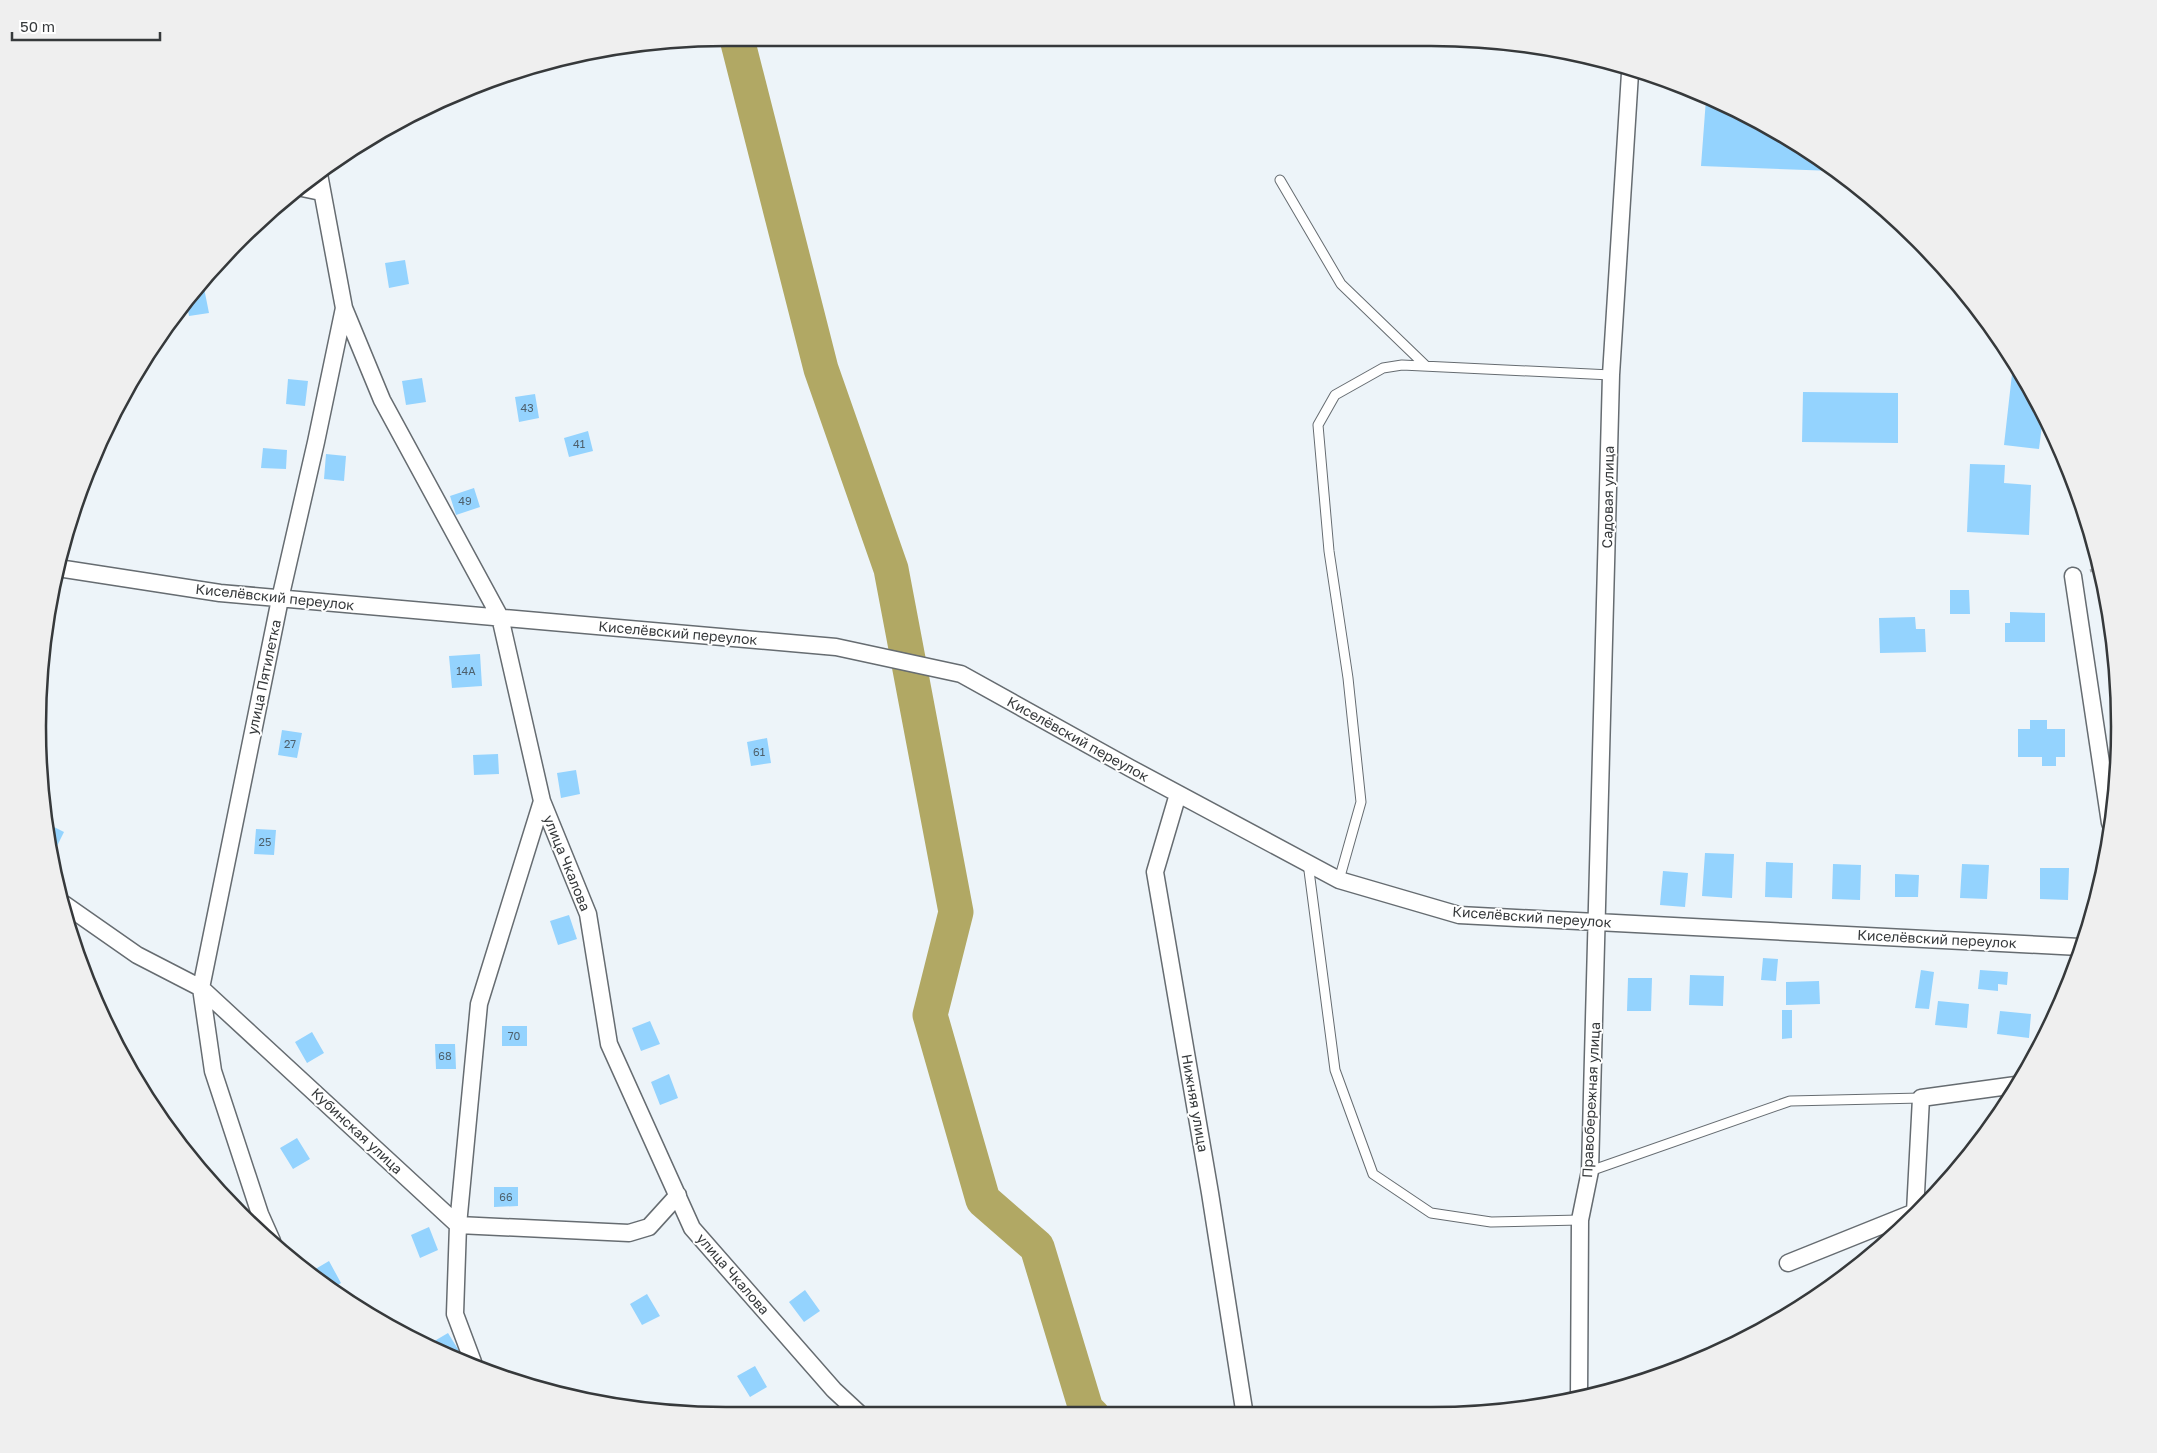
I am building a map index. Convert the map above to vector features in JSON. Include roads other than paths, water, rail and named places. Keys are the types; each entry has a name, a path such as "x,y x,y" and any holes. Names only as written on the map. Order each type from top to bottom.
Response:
{"street":[{"name":"Садовая улица","path":"1598,922 1611,375 1630,76"},
{"name":"улица Пятилетка","path":"320,181 344,308 382,400 500,617 542,801"},
{"path":"309,189 321,192"},
{"name":"улица Пятилетка","path":"266,1227 212,1071 201,988 280,599 344,308"},
{"name":"Киселёвский переулок","path":"65,569 220,593 836,647 961,674 1178,794 1339,880 1459,914 2075,946"},
{"path":"2073,576 2106,799"},
{"name":"Нижняя улица","path":"1178,794 1155,872 1210,1194 1244,1407"},
{"name":"улица Чкалова","path":"542,801 588,914 609,1044 692,1228 834,1390 852,1407"},
{"name":"улица Чкалова","path":"471,1357 454,1314 458,1225 479,1004 542,801"},
{"name":"Кубинская улица","path":"71,909 137,955 201,988 458,1225"},
{"name":"Правобережная улица","path":"1579,1390 1580,1220 1590,1171 1598,922"},
{"path":"1914,1205 1921,1098 2008,1086"},
{"path":"458,1225 629,1233 649,1226 678,1195"},
{"path":"1788,1263 1902,1217"}],"lane":[{"path":"1280,180 1341,284 1426,366"},
{"path":"1339,880 1361,802 1348,678 1329,551 1318,424 1335,395 1383,368 1402,365 1611,375"},
{"path":"1308,863 1335,1070 1374,1174 1431,1212 1491,1222 1580,1220"},
{"path":"1590,1171 1790,1101 1921,1098"}],"waterway":[{"path":"739,46 821,369 891,569 956,912 930,1015 983,1200 1037,1247 1085,1407"}]}
